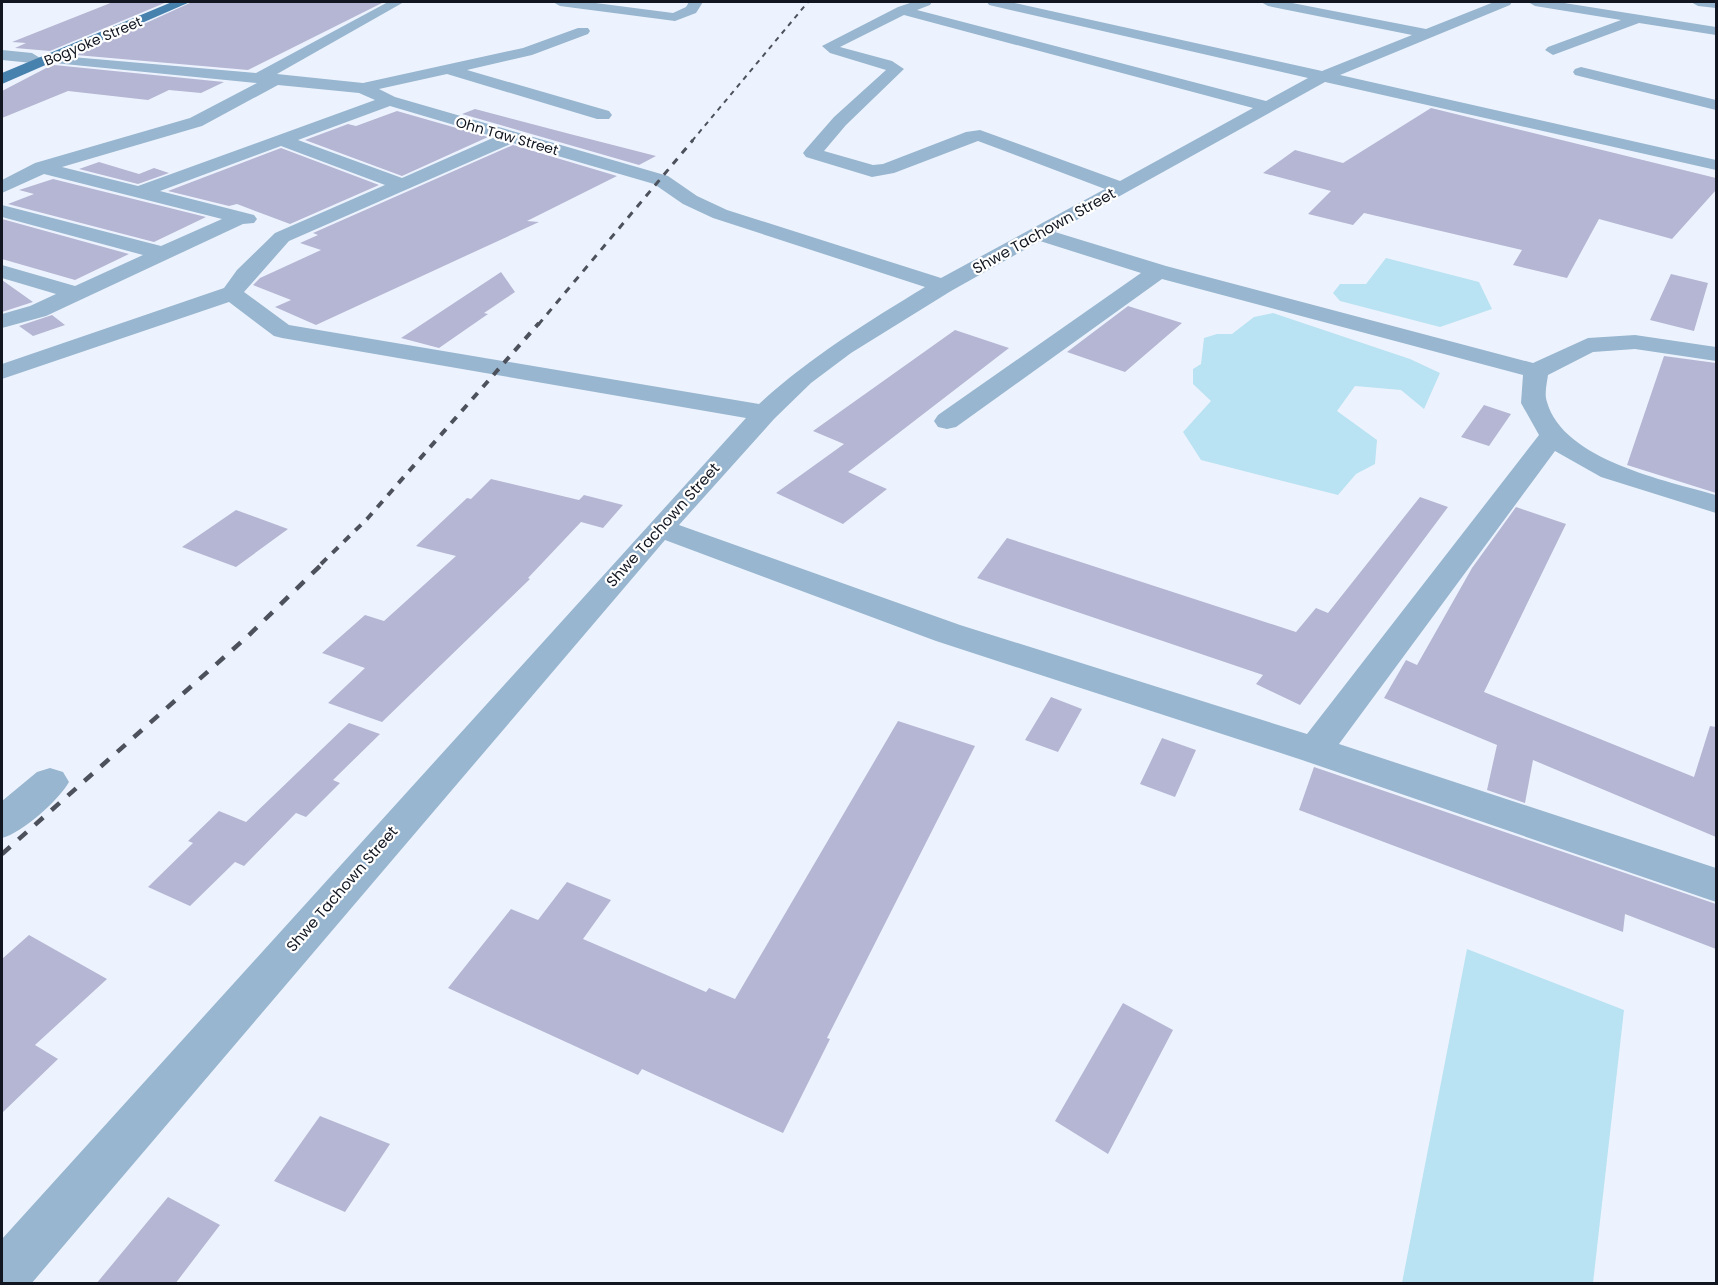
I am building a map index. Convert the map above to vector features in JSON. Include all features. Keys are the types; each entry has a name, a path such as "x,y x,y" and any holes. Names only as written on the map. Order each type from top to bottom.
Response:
{"main road":[{"name":"Bogyoke Street","path":"2,70 166,2"},
{"name":"Bogyoke Street","path":"2,79 183,2"}],"street":[{"path":"2,187 42,167 196,122 397,2"},
{"path":"561,2 675,17 691,10 696,2"},
{"path":"926,2 903,10 830,46 835,50 896,69 825,137 812,153 872,171 887,169 972,136 980,135 1121,188"},
{"path":"994,2 1322,77 1523,118 1716,165"},
{"path":"1268,2 1425,33"},
{"name":"Shwe Tachown Street","path":"2,1277 660,528 765,413 802,378 842,348 943,286 1322,77 1505,2"},
{"path":"1535,2 1716,31"},
{"path":"1685,26 1699,2 1716,4"},
{"path":"903,10 1269,107"},
{"path":"1553,50 1636,19"},
{"path":"363,88 527,52 583,31"},
{"path":"2,55 32,58"},
{"name":"Ohn Taw Street","path":"54,58 363,88 388,101 662,180 690,200 720,214 943,286"},
{"path":"448,70 603,115"},
{"path":"1581,72 1716,105"},
{"path":"139,192 388,101"},
{"path":"2,321 38,311 162,254 401,184 511,137"},
{"path":"281,140 401,184"},
{"path":"2,372 232,293 245,275 282,237 267,224 42,167"},
{"path":"2,211 162,254"},
{"path":"1039,234 1158,271 1536,371 1588,345 1635,342 1716,354"},
{"path":"2,271 76,293"},
{"path":"947,421 1158,271"},
{"path":"232,293 282,331 765,413"},
{"path":"1536,371 1534,403 1552,436 1584,460 1716,504"},
{"path":"1315,750 1552,436"},
{"path":"660,528 948,633 1315,750 1716,885"},
{"path":"2,823 50,782"}],"water":[{"path":"1386,258 1479,282 1492,309 1440,327 1340,301 1333,293 1340,284 1366,284"},
{"path":"1273,313 1410,359 1440,373 1424,409 1401,390 1355,386 1337,411 1377,440 1375,464 1356,474 1338,495 1201,460 1183,432 1211,401 1193,384 1193,369 1201,364 1204,338 1217,334 1232,334 1254,317"},
{"path":"1467,949 1624,1010 1593,1283 1402,1283"}],"building":[{"path":"113,2 167,2 50,51 15,48 26,43 12,42"},
{"path":"192,2 384,2 248,70 76,55"},
{"path":"52,65 224,82 201,93 169,90 148,100 68,91 2,118 2,91"},
{"path":"1431,108 1716,178 1716,190 1672,239 1599,219 1567,278 1513,265 1522,250 1364,213 1353,225 1308,214 1331,191 1263,173 1295,150 1343,163"},
{"path":"475,109 656,156 639,165 462,114"},
{"path":"397,111 488,137 402,176 305,140 348,124 356,126"},
{"path":"513,145 617,176 527,221 539,222 316,325 275,307 291,300 253,285 260,278 321,250 300,243 318,235 313,233"},
{"path":"281,148 379,185 290,224 237,204 229,206 168,191"},
{"path":"99,162 139,174 154,168 169,173 138,184 79,169"},
{"path":"53,179 206,217 154,242 8,204 34,194 19,190"},
{"path":"2,219 129,254 75,280 2,259"},
{"path":"501,272 515,292 439,348 401,338"},
{"path":"1671,274 1708,283 1694,331 1650,320"},
{"path":"2,280 33,302 2,312"},
{"path":"1128,306 1182,323 1125,372 1067,352"},
{"path":"52,315 65,325 33,336 19,326"},
{"path":"955,330 1009,348 848,472 887,489 843,524 776,493 844,444 813,431"},
{"path":"1664,356 1716,363 1716,493 1627,465"},
{"path":"1484,405 1511,414 1489,446 1461,437"},
{"path":"491,479 579,500 584,495 623,505 603,528 581,522 528,578 530,579 382,722 328,703 365,668 322,653 365,615 384,621 456,556 416,546 467,498 471,499"},
{"path":"1420,497 1448,507 1300,705 1256,684 1263,675 977,578 1007,538 1296,632 1316,608 1328,613"},
{"path":"1516,507 1566,524 1484,692 1694,777 1710,726 1716,727 1716,837 1533,760 1525,803 1487,790 1497,745 1384,698 1406,660 1417,665 1472,568"},
{"path":"236,510 288,529 236,567 182,547"},
{"path":"1051,697 1082,709 1058,752 1025,740"},
{"path":"898,721 975,746 827,1038 830,1039 783,1133 642,1069 638,1075 448,988 511,909 538,920 567,882 611,900 583,939 706,992 709,988 735,999"},
{"path":"349,723 380,734 333,780 340,783 306,817 296,813 244,866 235,862 190,906 148,887 193,843 188,841 219,811 246,822"},
{"path":"1162,738 1196,750 1175,797 1140,784"},
{"path":"1314,767 1716,904 1716,949 1625,914 1623,932 1299,810"},
{"path":"29,935 107,979 35,1045 58,1059 2,1113 2,959"},
{"path":"1123,1003 1173,1030 1108,1154 1055,1121"},
{"path":"320,1116 390,1144 345,1212 274,1181"},
{"path":"168,1197 220,1225 175,1284 96,1284"}],"railway":[{"path":"692,141 808,2"},
{"path":"538,325 693,140"},
{"path":"321,564 367,519 539,323"},
{"path":"2,854 248,636 323,563"}]}
